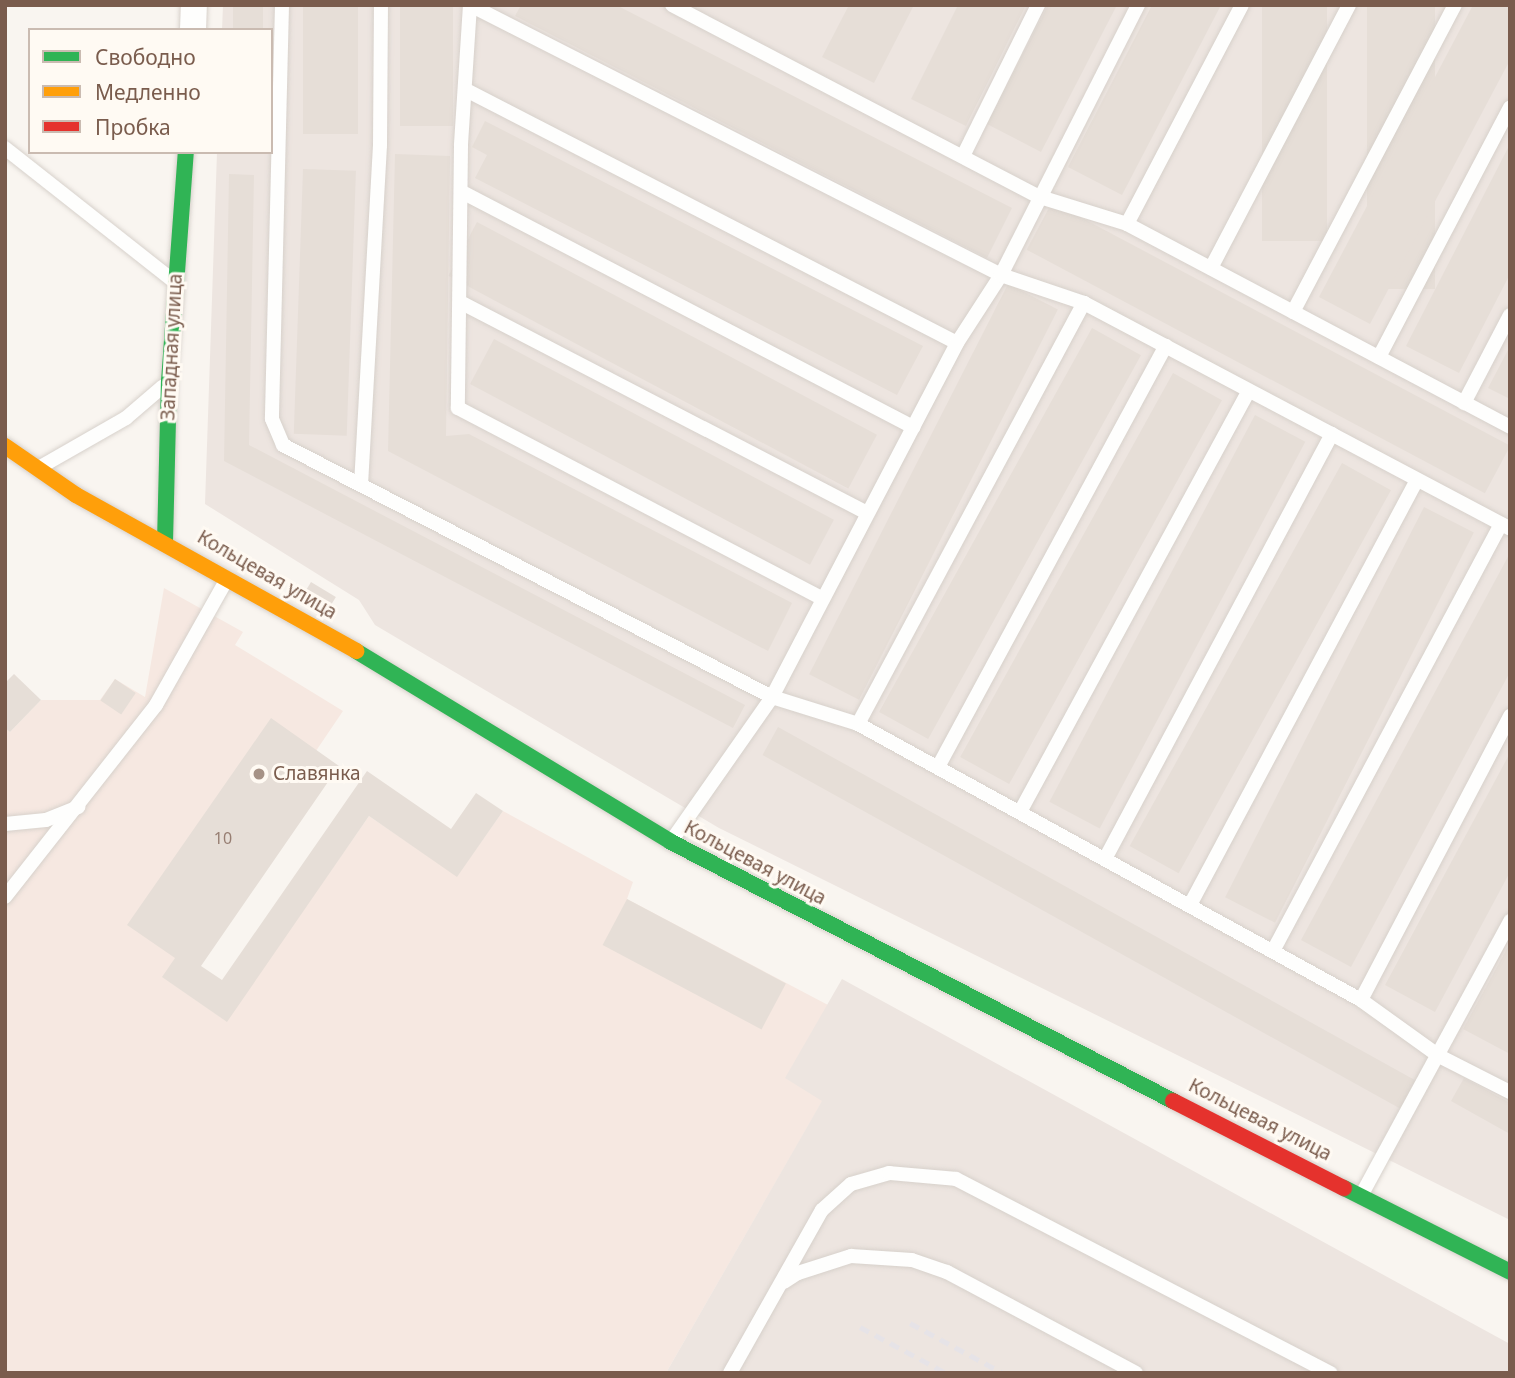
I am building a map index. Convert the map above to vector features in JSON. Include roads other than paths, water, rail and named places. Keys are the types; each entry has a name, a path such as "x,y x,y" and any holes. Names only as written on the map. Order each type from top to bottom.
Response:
{"street":[{"path":"193,28 194,5"},
{"name":"Западная улица","path":"165,542 169,381 186,154"},
{"name":"Кольцевая улица","path":"5,446 35,470 229,577 671,842 775,899 1510,1272"}],"lane":[{"path":"282,5 272,419 279,439 296,455 361,485 772,697 858,724 1273,950 1361,1000 1440,1056 1510,1092"},
{"path":"361,485 380,145 381,5"},
{"path":"821,598 458,408 462,192 470,5 1001,275 1084,303 1505,527 1273,950"},
{"path":"672,5 1040,197 1127,225 1510,427"},
{"path":"963,156 1038,5"},
{"path":"671,842 772,697 821,598 957,343 1001,275 1138,5"},
{"path":"1127,225 1242,5"},
{"path":"1211,268 1349,5"},
{"path":"1293,312 1455,5"},
{"path":"466,90 957,343"},
{"path":"1379,357 1510,107"},
{"path":"5,148 176,283"},
{"path":"462,192 913,427"},
{"path":"460,302 867,513"},
{"path":"858,724 1084,303"},
{"path":"1464,403 1510,314"},
{"path":"938,767 1166,346"},
{"path":"35,470 126,418 169,381"},
{"path":"1020,812 1249,390"},
{"path":"1105,859 1332,435"},
{"path":"1190,905 1417,480"},
{"path":"5,897 80,807 156,705 229,577"},
{"path":"1361,1000 1510,716"},
{"path":"5,824 46,820 80,807"},
{"path":"1361,1195 1440,1056 1510,921"},
{"path":"730,1373 835,1195 851,1184 889,1173 932,1173 956,1179 1331,1373"},
{"path":"780,1285 798,1273 851,1256 912,1260 947,1272 1136,1373"}],"railway":[{"path":"910,1323 1003,1373"},
{"path":"860,1327 946,1373"},
{"path":"528,1373 652,1373"}],"place":[{"name":"Славянка","path":"259,774"}]}
